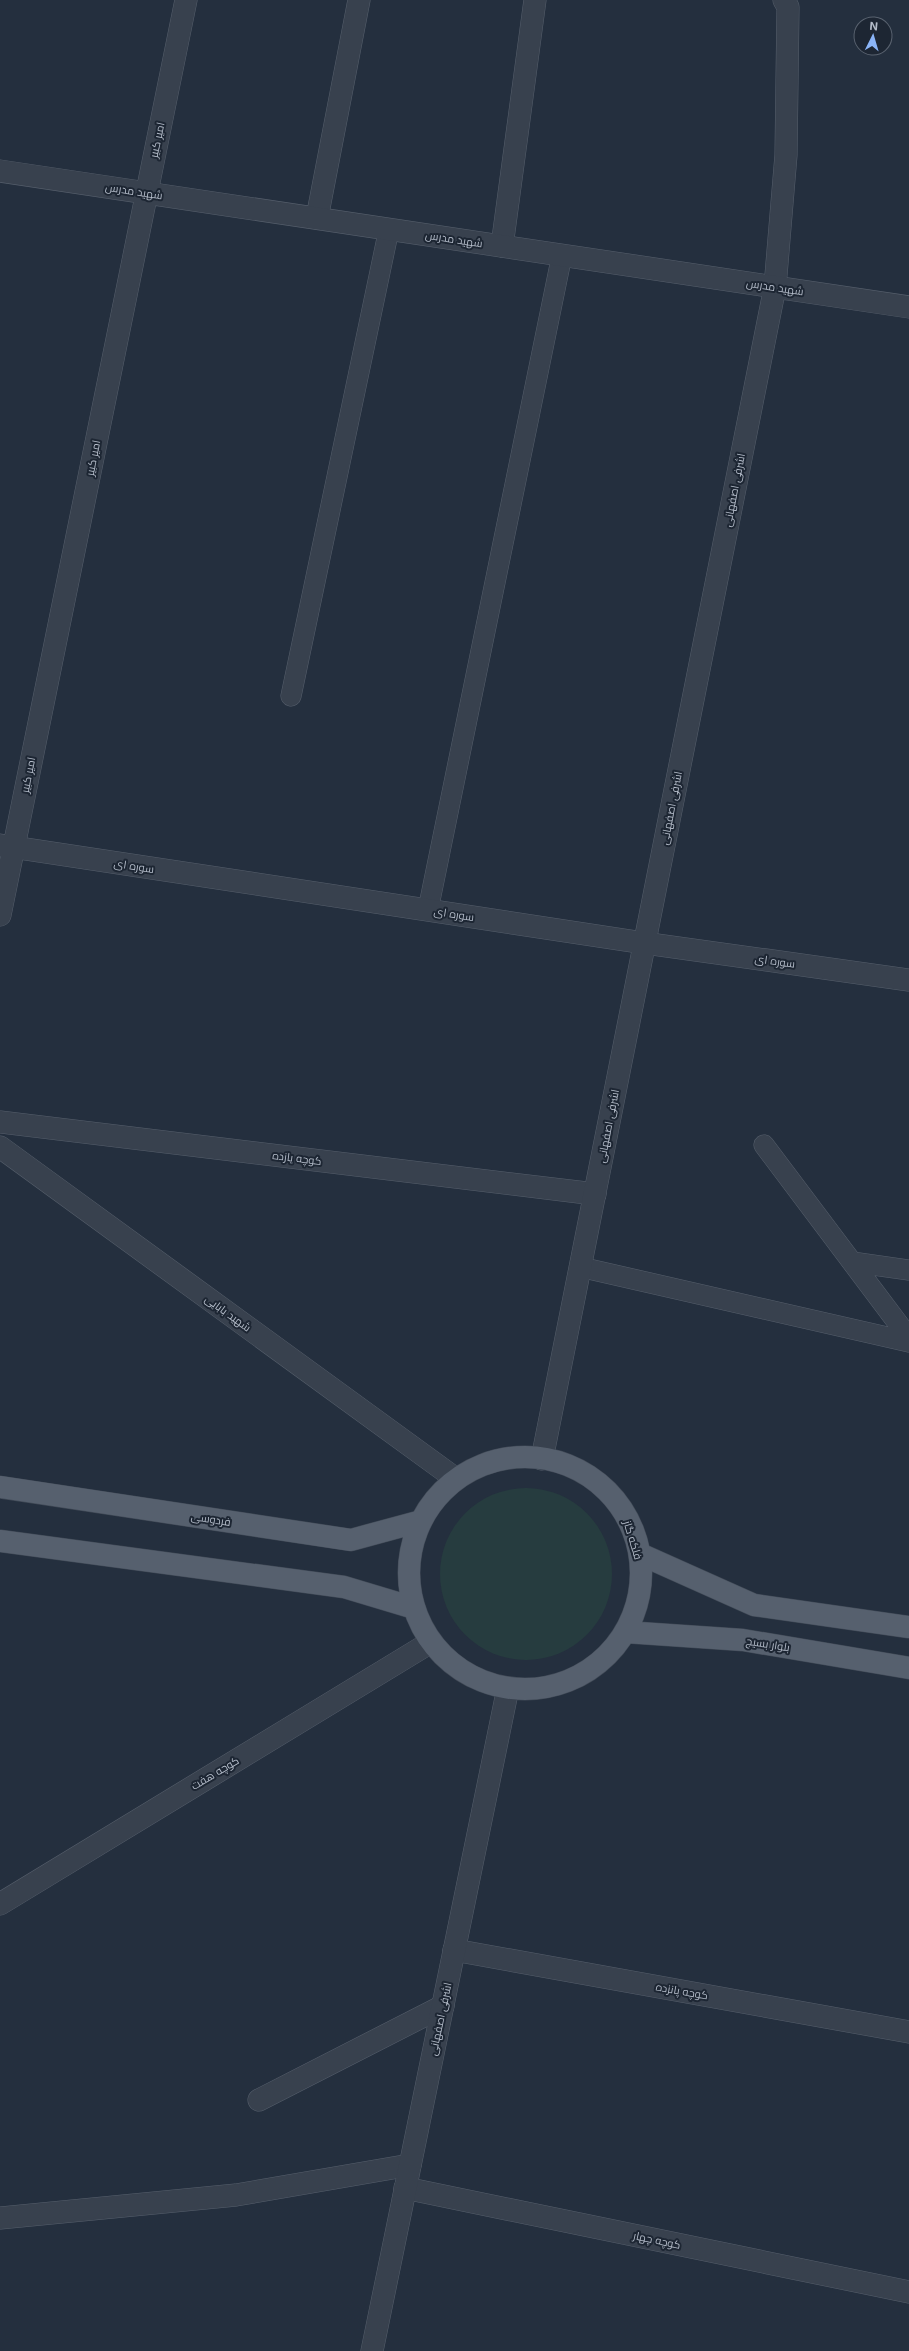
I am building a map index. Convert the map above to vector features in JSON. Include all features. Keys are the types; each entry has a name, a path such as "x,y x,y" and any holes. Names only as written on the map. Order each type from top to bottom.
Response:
{"main road":[{"name":"فلکه گاز","path":"512,1458 542,1458 577,1470 606,1491 628,1520 640,1554 641,1581 636,1608 625,1632 603,1659 575,1678 542,1688 508,1688 478,1680 452,1664 431,1642 414,1608 409,1571 411,1549 421,1521 436,1499 456,1480 482,1465 512,1458"},
{"name":"فردوسی","path":"0,1487 351,1540 421,1521"},
{"path":"0,1541 344,1587 414,1608"},
{"path":"640,1554 754,1605 909,1627"},
{"name":"بلوار بسیج","path":"625,1632 743,1640 909,1668"}],"street":[{"name":"امیر کبیر","path":"0,915 7,846 147,193 186,0"},
{"path":"318,218 359,0"},
{"path":"502,246 535,0"},
{"name":"اشرفی اصفهانی","path":"542,1458 775,287 786,155 788,8 784,0"},
{"name":"شهید مدرس","path":"0,171 909,307"},
{"name":"سوره ای","path":"7,846 428,910 909,980"},
{"name":"کوچه یازده","path":"0,1122 595,1194"},
{"name":"شهید بابایی","path":"0,1147 456,1480"},
{"name":"کوچه هفت","path":"0,1904 431,1642"},
{"name":"اشرفی اصفهانی","path":"372,2351 508,1688"},
{"name":"کوچه پانزده","path":"454,1950 909,2032"},
{"path":"259,2100 443,2006"},
{"path":"0,2218 236,2195 410,2165"},
{"name":"کوچه چهار","path":"405,2188 909,2292"}],"lane":[{"path":"291,696 389,229"},
{"path":"428,910 562,255"},
{"path":"764,1145 909,1338"},
{"path":"852,1262 909,1270"},
{"path":"580,1267 909,1342"}],"green space":[{"path":"526,1488 543,1490 559,1495 574,1503 592,1520 597,1526 608,1549 612,1574 610,1591 605,1607 597,1622 580,1640 574,1645 551,1656 526,1660 509,1658 493,1653 478,1645 460,1628 455,1622 444,1599 440,1574 442,1557 447,1541 455,1526 472,1508 478,1503 501,1492"}]}
